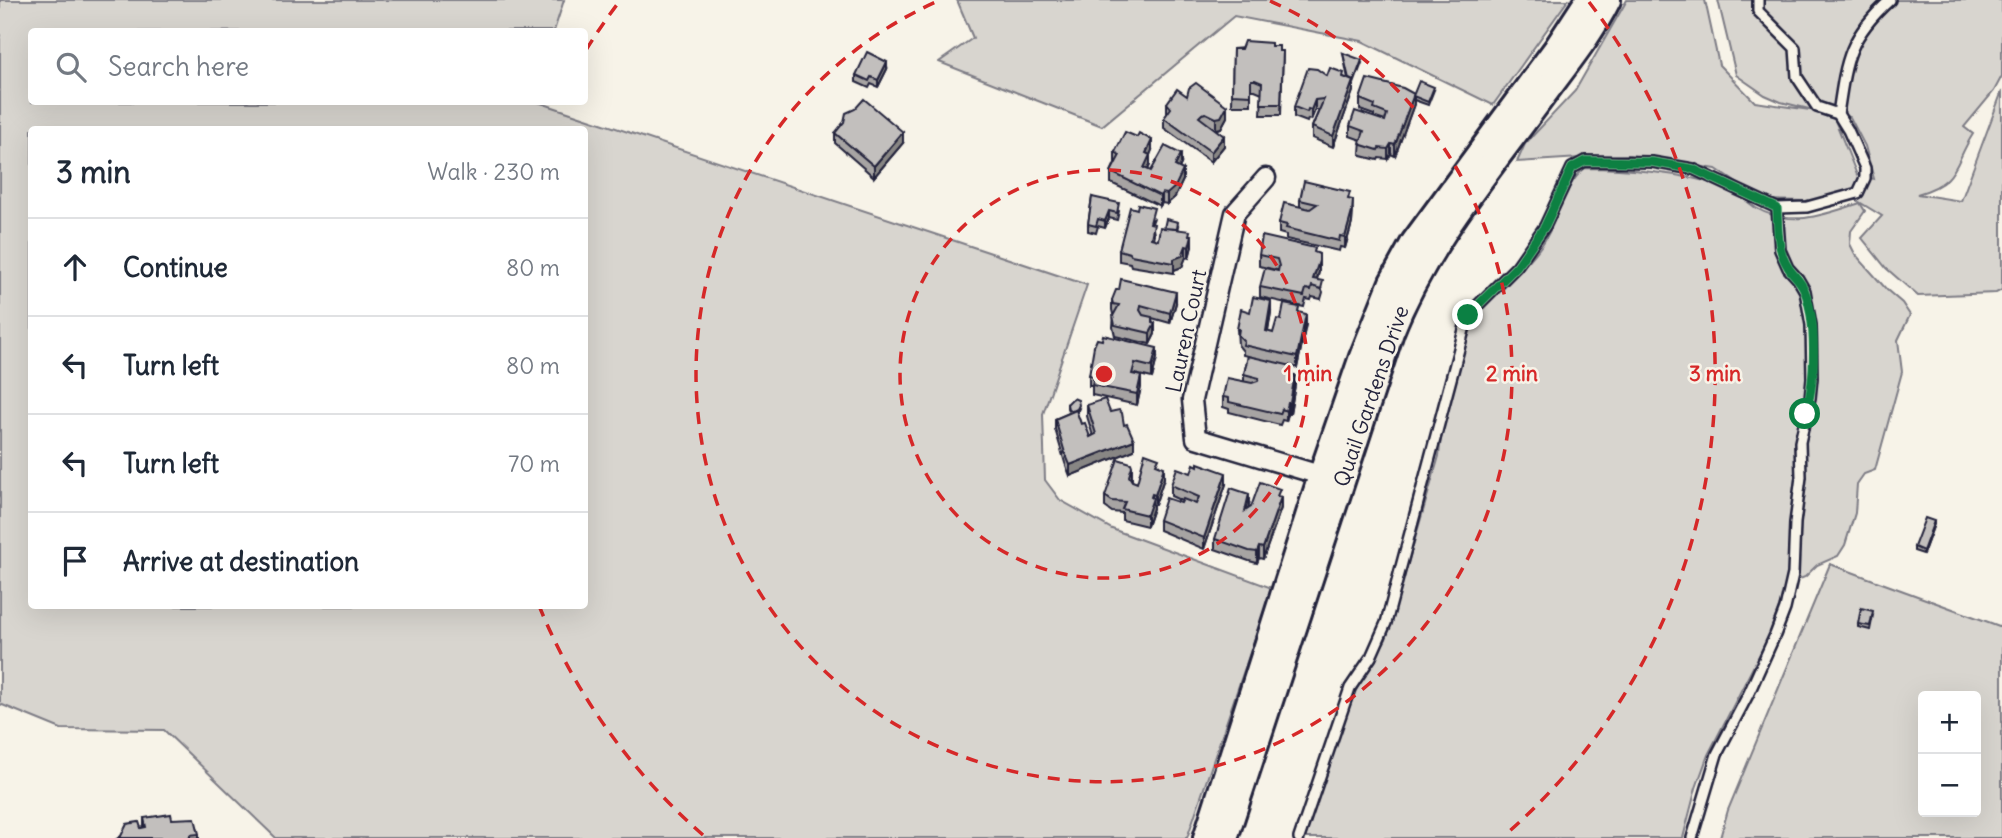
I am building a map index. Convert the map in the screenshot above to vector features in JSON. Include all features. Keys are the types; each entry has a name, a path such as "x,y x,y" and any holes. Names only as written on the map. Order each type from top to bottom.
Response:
{"main road":[{"name":"Quail Gardens Drive","path":"1225,838 1377,316 1409,252 1439,206 1556,49 1588,0"},
{"name":"Quail Gardens Drive","path":"1206,838 1331,479 1418,272 1448,226 1585,39 1608,0"}],"street":[{"name":"Lauren Court","path":"1266,178 1235,213 1192,400 1196,438 1331,479"}],"lane":[{"path":"1299,838 1350,688 1371,657 1386,623 1468,315 1517,266 1545,226 1572,168 1585,161 1652,162 1693,169 1777,208 1807,207 1858,193 1866,178 1865,167 1848,130 1838,114 1817,107 1797,78 1795,48 1758,11 1758,0"},
{"path":"1838,114 1847,58 1867,22 1890,0"},
{"path":"1692,838 1717,754 1775,635 1785,609 1793,573 1795,523 1801,477 1800,442 1812,378 1811,325 1805,291 1788,268 1780,250 1777,208"}],"shaded area":[{"path":"0,0 564,0 555,28 28,28 28,105 547,105 1087,285 1043,414 1045,480 1060,500 1112,529 1272,588 1187,838 276,838 164,730 61,729 0,704"},
{"path":"957,0 1568,0 1493,105 1362,41 1234,16 1102,126 939,62 973,38"},
{"path":"1627,0 1705,0 1719,65 1755,102 1817,111 1765,95 1736,75 1718,0 2002,0 2002,76 1994,91 1964,127 1973,134 1954,171 1941,184 1917,194 1961,201 2002,91 2002,290 1996,293 1918,296 1886,268 1862,238 1882,216 1851,197 1806,201 1762,200 1716,169 1629,155 1517,162 1525,144 1575,91","holes":["1832,113 1850,117 1865,146 1874,179 1857,175"]},
{"path":"1585,168 1688,177 1724,187 1756,208 1782,217 1808,218 1860,203 1865,211 1851,231 1850,244 1855,254 1910,315 1898,340 1902,372 1875,470 1864,474 1857,484 1855,513 1845,545 1838,556 1817,565 1805,577 1787,584 1769,636 1708,755 1683,838 1301,838 1357,688 1386,639 1439,456 1449,399 1469,333 1485,303 1541,246 1565,195"},
{"path":"1830,564 2002,627 2002,838 1720,838 1728,810"}],"building":[{"path":"1244,41 1271,43 1271,46 1279,46 1279,51 1283,51 1281,104 1261,104 1262,83 1255,80 1251,80 1251,95 1232,94 1233,49 1241,49"},
{"path":"867,52 887,62 878,80 871,77 869,81 856,75"},
{"path":"1343,53 1362,60 1354,81 1349,79"},
{"path":"1308,68 1317,69 1327,76 1330,68 1344,73 1343,77 1353,81 1333,136 1312,127 1324,99 1315,100 1311,110 1308,109 1307,112 1294,107"},
{"path":"1367,79 1403,88 1414,94 1395,145 1391,144 1388,149 1378,150 1362,145 1360,143 1364,131 1350,126 1355,111 1385,121 1387,114 1360,99"},
{"path":"1419,81 1434,87 1428,102 1413,96"},
{"path":"1196,83 1227,106 1221,117 1216,118 1206,113 1199,117 1224,136 1211,152 1164,118 1171,108 1167,103 1177,89 1187,96 1189,88"},
{"path":"864,99 903,132 874,166 835,133 844,122 846,113 855,109"},
{"path":"1125,132 1137,137 1139,133 1152,140 1146,153 1150,155 1144,168 1151,171 1165,146 1181,154 1175,166 1183,170 1175,187 1167,194 1162,193 1160,196 1111,172 1120,155 1115,152"},
{"path":"1304,181 1350,192 1348,199 1353,200 1352,212 1345,237 1340,236 1339,241 1286,228 1287,225 1279,223 1284,203 1310,209 1317,204 1300,200"},
{"path":"1092,197 1119,203 1117,213 1109,211 1105,221 1098,219 1096,226 1088,224"},
{"path":"1138,204 1154,208 1150,223 1154,224 1151,238 1158,240 1160,227 1190,231 1189,235 1192,235 1189,247 1186,246 1182,256 1174,259 1174,263 1131,255 1119,250 1130,207 1137,209"},
{"path":"1166,219 1178,222 1177,229 1164,228"},
{"path":"1262,236 1315,248 1314,252 1319,254 1319,261 1313,279 1323,281 1321,289 1312,286 1311,290 1306,289 1304,296 1260,287 1265,268 1278,271 1279,266 1277,259 1259,255"},
{"path":"1121,279 1176,292 1170,313 1141,305 1143,315 1152,317 1152,323 1155,324 1150,333 1115,325 1113,316 1119,305 1113,304 1112,300 1116,290 1119,290"},
{"path":"1253,297 1271,301 1266,331 1273,333 1277,319 1281,320 1284,304 1299,307 1298,312 1306,314 1297,357 1243,345 1244,341 1238,335 1237,329 1241,309 1250,312"},
{"path":"1103,335 1157,348 1152,367 1135,363 1132,374 1141,376 1137,394 1092,385 1094,376 1089,375 1094,346 1097,339 1102,340"},
{"path":"1248,356 1292,366 1290,374 1295,375 1286,411 1282,409 1280,414 1229,402 1229,398 1223,397 1227,378 1252,383 1258,381 1259,378 1244,374"},
{"path":"1073,398 1078,400 1079,405 1073,411 1068,409 1067,404"},
{"path":"1105,399 1110,412 1119,410 1122,413 1124,425 1127,424 1134,440 1070,465 1055,419 1076,410 1090,437 1096,434 1087,405"},
{"path":"1145,453 1159,458 1156,464 1164,467 1155,495 1152,494 1147,515 1122,509 1125,502 1112,501 1105,496 1118,459 1131,463 1129,476 1137,483"},
{"path":"1198,463 1226,473 1204,538 1159,520 1166,498 1181,503 1183,499 1196,504 1199,497 1171,485 1177,468 1191,473 1194,464 1198,466"},
{"path":"1260,482 1280,489 1277,496 1281,497 1263,548 1259,547 1257,552 1249,551 1215,539 1231,488 1249,494 1245,511 1251,507"},
{"path":"1925,518 1934,521 1923,551 1914,547"},
{"path":"1861,608 1873,611 1870,626 1858,624"},
{"path":"171,814 172,819 195,818 199,834 190,835 190,838 118,838 127,824 139,822 141,828 146,827 144,818"}],"route":[{"path":"1468,315 1517,266 1545,226 1572,168 1585,161 1652,162 1693,169 1777,208 1780,250 1788,268 1805,291 1811,325 1812,378 1805,414"}]}
